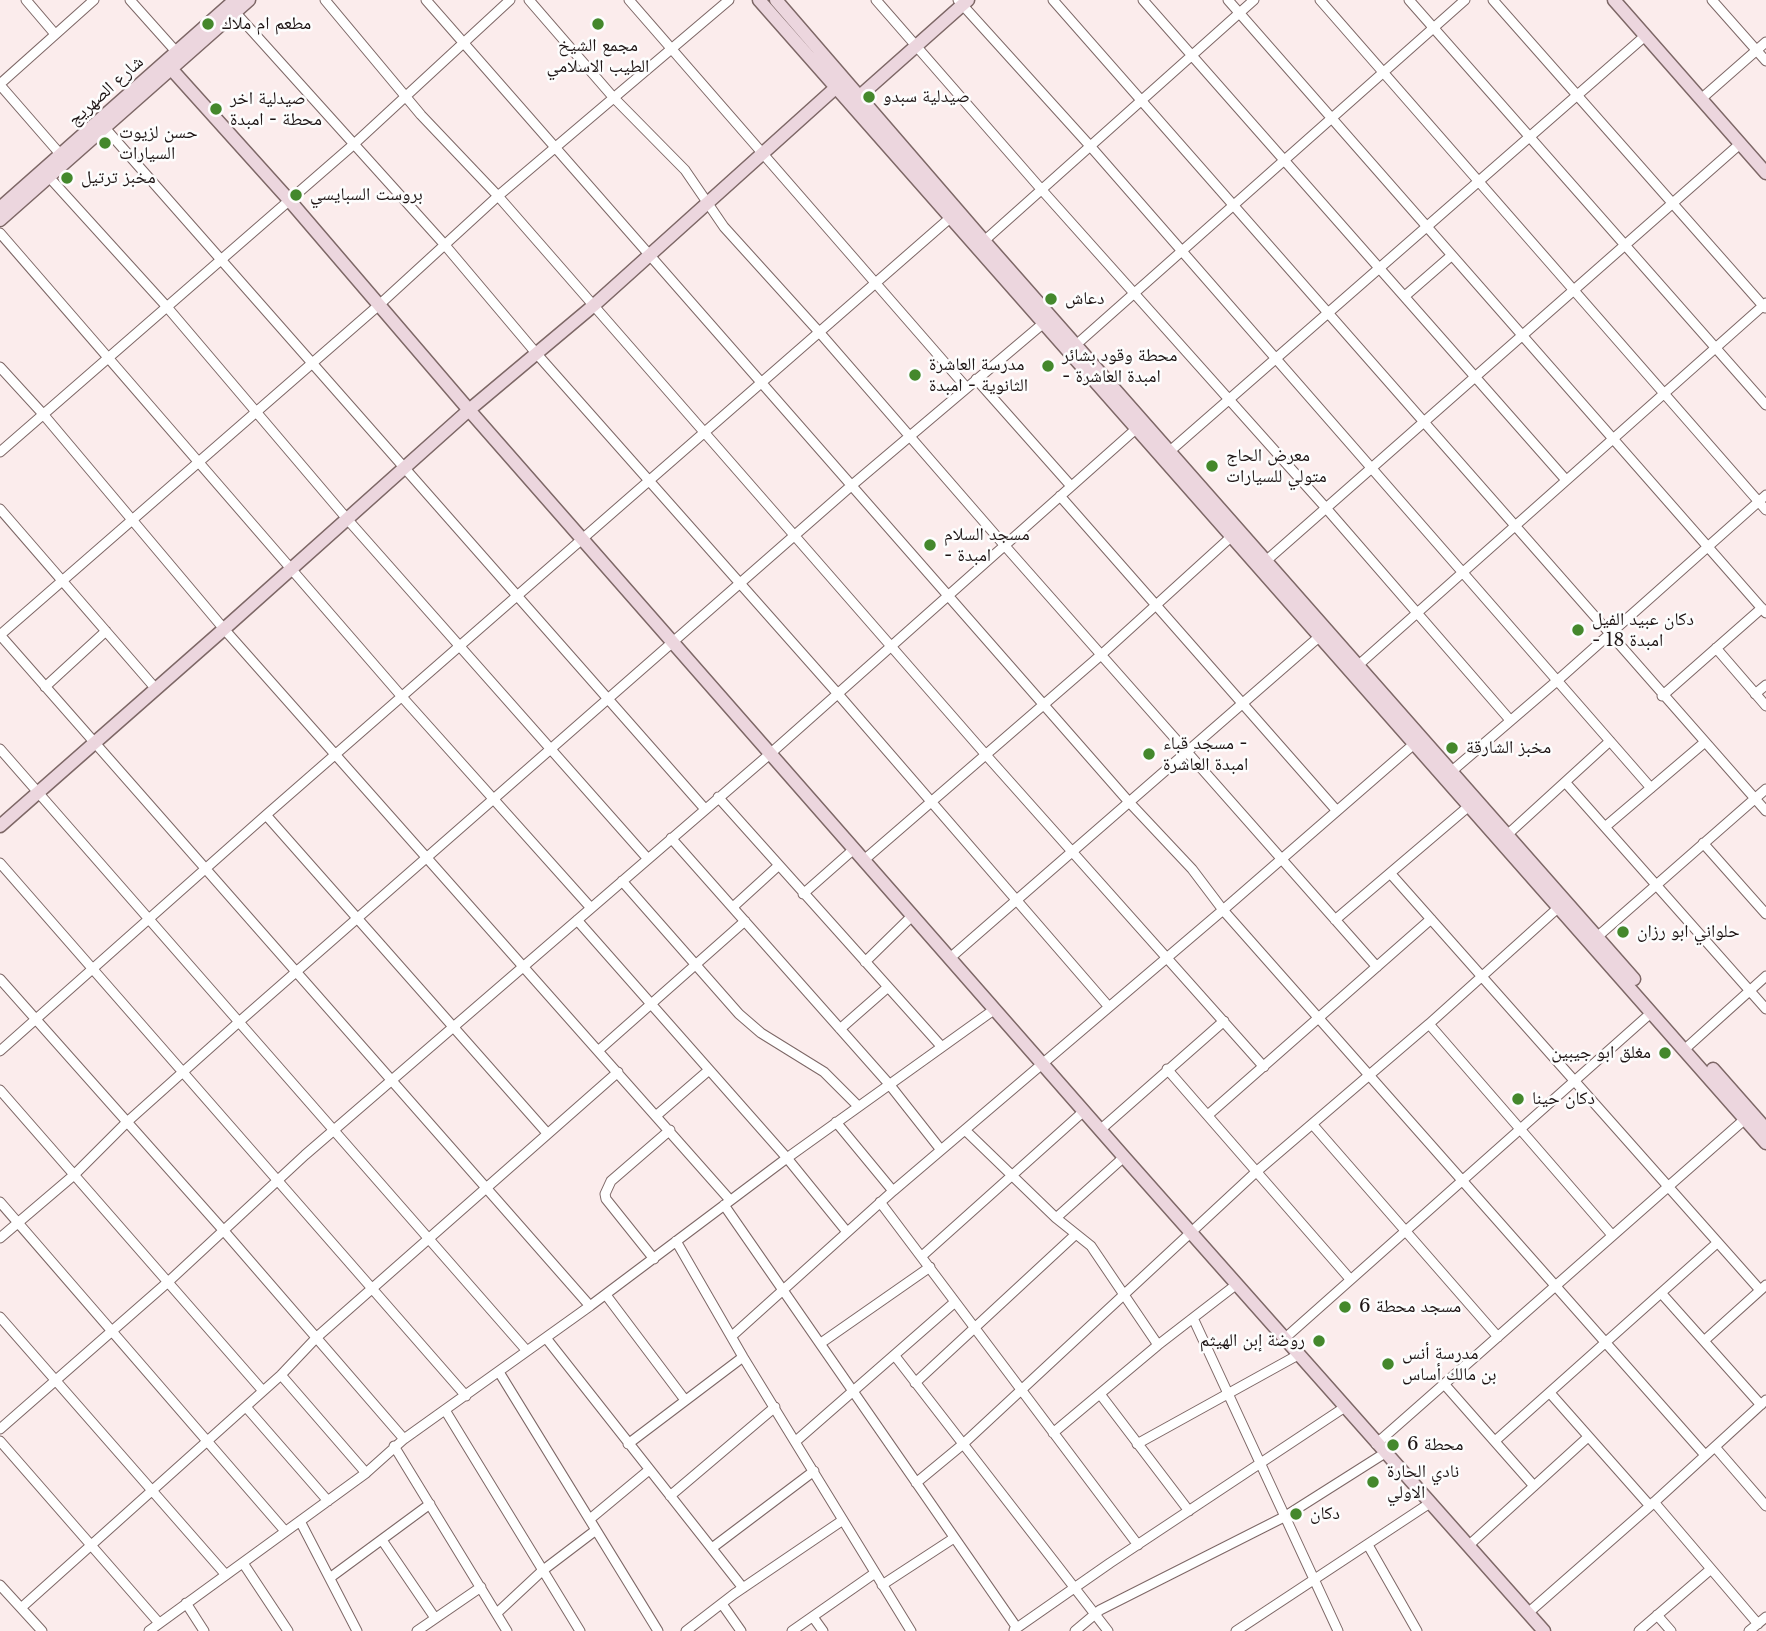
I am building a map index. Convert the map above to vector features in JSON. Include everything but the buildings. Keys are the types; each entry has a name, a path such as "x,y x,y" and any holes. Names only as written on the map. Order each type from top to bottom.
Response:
{"street":[{"path":"26,0 55,34"},
{"path":"61,155 0,84 94,0"},
{"path":"130,0 179,55"},
{"path":"0,220 105,128 179,55 235,6 249,0"},
{"path":"325,0 406,97 498,196 986,755 1264,1067"},
{"path":"426,0 1129,802 1192,869 1223,910 1705,1455"},
{"path":"0,452 290,201 510,0"},
{"path":"529,0 613,97 678,163 724,227 1377,967"},
{"path":"629,0 965,387"},
{"path":"590,1306 0,635 379,305 554,147 729,0"},
{"path":"759,0 984,241 1103,381 1170,451 1267,560 1414,744 1652,1012 1766,1129"},
{"path":"776,0 840,84"},
{"path":"876,0 1510,720"},
{"path":"1053,0 1766,811"},
{"path":"1143,0 1566,480"},
{"path":"1228,0 1451,257 1764,610 1662,695"},
{"path":"984,241 1254,0"},
{"path":"1320,0 1665,394 1762,498 1766,510"},
{"path":"1409,0 1766,405"},
{"path":"1077,344 1465,0"},
{"path":"1355,668 1765,306 1493,0"},
{"path":"1614,0 1766,173"},
{"path":"1712,0 1766,61"},
{"path":"855,100 962,2 1651,788"},
{"path":"235,6 353,145 444,244 536,353 931,800 1109,1007"},
{"path":"1170,451 1645,36"},
{"path":"1701,99 1766,42"},
{"path":"168,65 290,201 582,540 771,752 1100,1130 1545,1631"},
{"name":"شارع الصهريج","path":"2,202 168,65"},
{"path":"0,825 348,520 469,410 593,306 840,84"},
{"path":"855,100 950,218 1048,319 1077,344 1137,428 1320,636 1355,668 1452,771 1597,937 1766,1143"},
{"path":"105,128 705,809"},
{"path":"1267,560 1741,143"},
{"path":"49,177 167,307 348,520 648,859"},
{"path":"0,1051 950,218"},
{"path":"0,233 403,698 591,908"},
{"path":"1405,296 1451,257"},
{"path":"0,1238 74,1175 127,1122 295,972 965,387 1048,319"},
{"path":"0,367 43,414 224,629 670,1130 727,1203 1015,1630 1345,1407"},
{"path":"976,379 1071,486"},
{"path":"0,1429 168,1282 277,1180 838,694 1137,428"},
{"path":"1060,496 1337,811"},
{"path":"1452,771 1762,498"},
{"path":"0,509 156,689"},
{"path":"864,860 1101,655 1232,536"},
{"path":"45,687 106,631"},
{"path":"950,958 1320,636"},
{"path":"1716,648 1766,706"},
{"path":"1755,694 1766,685"},
{"path":"1507,835 1610,741"},
{"path":"1605,827 1704,742"},
{"path":"732,1336 880,1202 1414,744"},
{"path":"0,749 527,1351"},
{"path":"1565,782 1766,1009"},
{"path":"1597,937 1766,789"},
{"path":"718,797 941,1046"},
{"path":"1335,920 1469,806"},
{"path":"266,815 547,1133"},
{"path":"671,838 889,1084 941,1150"},
{"path":"1703,843 1766,914"},
{"path":"803,894 854,849"},
{"path":"0,863 466,1396"},
{"path":"733,907 778,866"},
{"path":"1390,873 1717,1243 1763,1287 1704,1340"},
{"path":"622,881 732,1007 750,1024 824,1072 858,1106"},
{"path":"916,1483 962,1445 1256,1172 1429,1024 1559,907"},
{"path":"865,962 913,915"},
{"path":"1208,1115 1431,919"},
{"path":"578,920 787,1158 847,1232"},
{"path":"599,1050 745,921"},
{"path":"1688,1046 1766,976"},
{"path":"0,979 404,1439"},
{"path":"840,1029 888,987"},
{"path":"149,1631 366,1473 394,1446 547,1338 836,1122 995,1009"},
{"path":"1284,1339 1652,1012"},
{"path":"1100,1130 1224,1021"},
{"path":"1429,1024 1612,1235"},
{"path":"1167,1069 1350,1279"},
{"path":"657,1115 709,1070"},
{"path":"21,1608 281,1375 317,1337 618,1072"},
{"path":"0,1090 263,1391"},
{"path":"922,1256 1084,1111"},
{"path":"1075,1631 1094,1614 1284,1517 1381,1449 1445,1385 1745,1119"},
{"path":"836,1122 893,1191"},
{"path":"1313,1125 1498,1337"},
{"path":"654,1259 606,1199 605,1194 611,1181 670,1130"},
{"path":"965,1130 1012,1177 1099,1255 1158,1345"},
{"path":"1056,1218 1124,1157"},
{"path":"0,1202 285,1531"},
{"path":"880,1202 1138,1545"},
{"path":"915,1383 1076,1234"},
{"path":"676,1241 743,1357 911,1631"},
{"path":"1494,1441 1717,1243"},
{"path":"821,1343 930,1267"},
{"path":"1053,1433 1158,1345 1237,1284"},
{"path":"1528,1613 1764,1402 1662,1294"},
{"path":"606,1295 685,1400"},
{"path":"796,1441 956,1302"},
{"path":"0,1317 226,1575"},
{"path":"1193,1318 1338,1631"},
{"path":"547,1338 743,1588"},
{"path":"1137,1444 1298,1355"},
{"path":"895,1356 1108,1631"},
{"path":"628,1444 743,1357"},
{"path":"499,1372 658,1631"},
{"path":"281,1375 366,1473"},
{"path":"1445,1385 1534,1486"},
{"path":"1550,1393 1758,1624"},
{"path":"1100,1394 1189,1511"},
{"path":"246,1407 328,1501"},
{"path":"670,1496 775,1408"},
{"path":"445,1410 580,1631"},
{"path":"1468,1546 1588,1437"},
{"path":"0,1441 159,1623"},
{"path":"394,1446 507,1631"},
{"path":"1715,1447 1766,1506"},
{"path":"590,1519 649,1470"},
{"path":"712,1548 814,1471"},
{"path":"1236,1631 1430,1503"},
{"path":"331,1577 430,1504"},
{"path":"686,1631 743,1588 843,1520"},
{"path":"300,1521 357,1631"},
{"path":"497,1613 542,1571 596,1530"},
{"path":"882,1585 954,1538"},
{"path":"383,1540 435,1618"},
{"path":"1367,1545 1417,1631"},
{"path":"243,1563 288,1631"},
{"path":"1639,1631 1711,1569"},
{"path":"792,1631 875,1573"},
{"path":"0,1585 42,1631"},
{"path":"417,1631 481,1587"},
{"path":"186,1603 204,1631"},
{"path":"722,1604 741,1631"},
{"path":"1657,1615 1671,1631"},
{"path":"813,1617 823,1631"},
{"path":"1749,1631 1766,1617"}],"place":[{"name":"مطعم ام ملاك","path":"208,24"},
{"name":"مجمع الشيخ الطيب الاسلامي","path":"598,24"},
{"name":"صيدلية سبدو","path":"869,97"},
{"name":"صيدلية اخر محطة - امبدة","path":"216,109"},
{"name":"حسن لزيوت السيارات","path":"105,143"},
{"name":"مخبز ترتيل","path":"67,178"},
{"name":"بروست السبايسي","path":"296,195"},
{"name":"دعاش","path":"1051,299"},
{"name":"محطة وقود بشائر - امبدة العاشرة","path":"1048,366"},
{"name":"مدرسة العاشرة الثانوية - امبدة","path":"915,375"},
{"name":"معرض الحاج متولي للسيارات","path":"1212,466"},
{"name":"مسجد السلام - امبدة","path":"930,545"},
{"name":"دكان عبيد الفيل - امبدة 18","path":"1578,630"},
{"name":"مخبز الشارقة","path":"1452,748"},
{"name":"مسجد قباء - امبدة العاشرة","path":"1149,754"},
{"name":"حلواني ابو رزان","path":"1623,932"},
{"name":"مغلق ابو جيبين","path":"1665,1053"},
{"name":"دكان حينا","path":"1518,1099"},
{"name":"مسجد محطة 6","path":"1345,1307"},
{"name":"روضة إبن الهيثم","path":"1319,1341"},
{"name":"مدرسة أنس بن مالك أساس","path":"1388,1364"},
{"name":"محطة 6","path":"1393,1445"},
{"name":"نادي الحارة الاولي","path":"1373,1482"},
{"name":"دكان","path":"1296,1514"}]}
